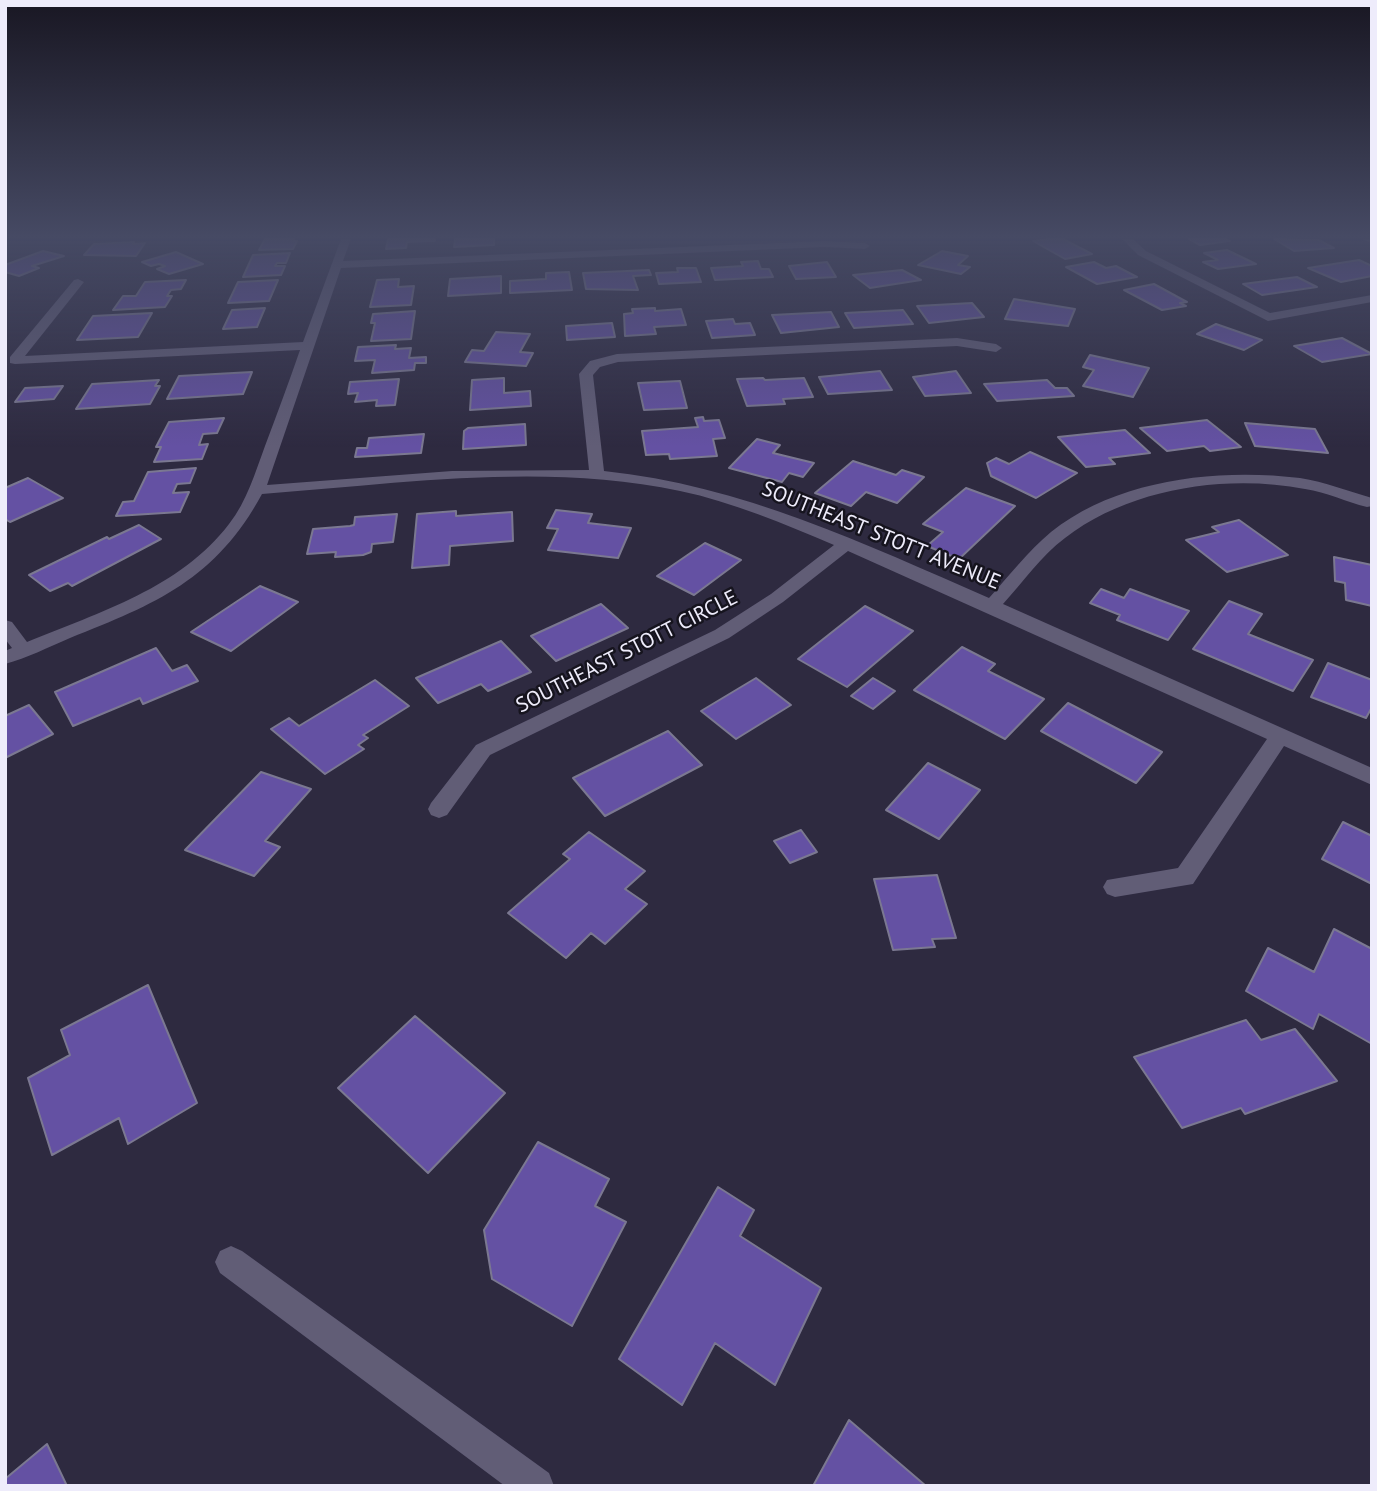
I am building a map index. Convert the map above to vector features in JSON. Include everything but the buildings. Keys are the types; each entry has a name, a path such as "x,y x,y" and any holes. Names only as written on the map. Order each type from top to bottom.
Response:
{"street":[{"path":"57,309 15,360 308,346"},
{"path":"5,658 111,616 184,576 213,555 232,535 246,517 257,490 321,309"},
{"path":"1251,309 1268,317 1314,309"},
{"path":"597,475 586,374 595,364 617,358 957,342 996,348"},
{"name":"SOUTHEAST STOTT AVENUE","path":"257,490 486,474 597,475 693,489 775,513 992,606 1372,777"},
{"path":"992,606 1059,535 1108,505 1135,496 1194,483 1261,480 1301,483 1367,502"},
{"name":"SOUTHEAST STOTT CIRCLE","path":"439,809 483,750 722,634 777,598 846,544"},
{"path":"5,626 24,650"},
{"path":"1115,887 1185,877 1280,736"},
{"path":"231,1262 536,1486"}]}
